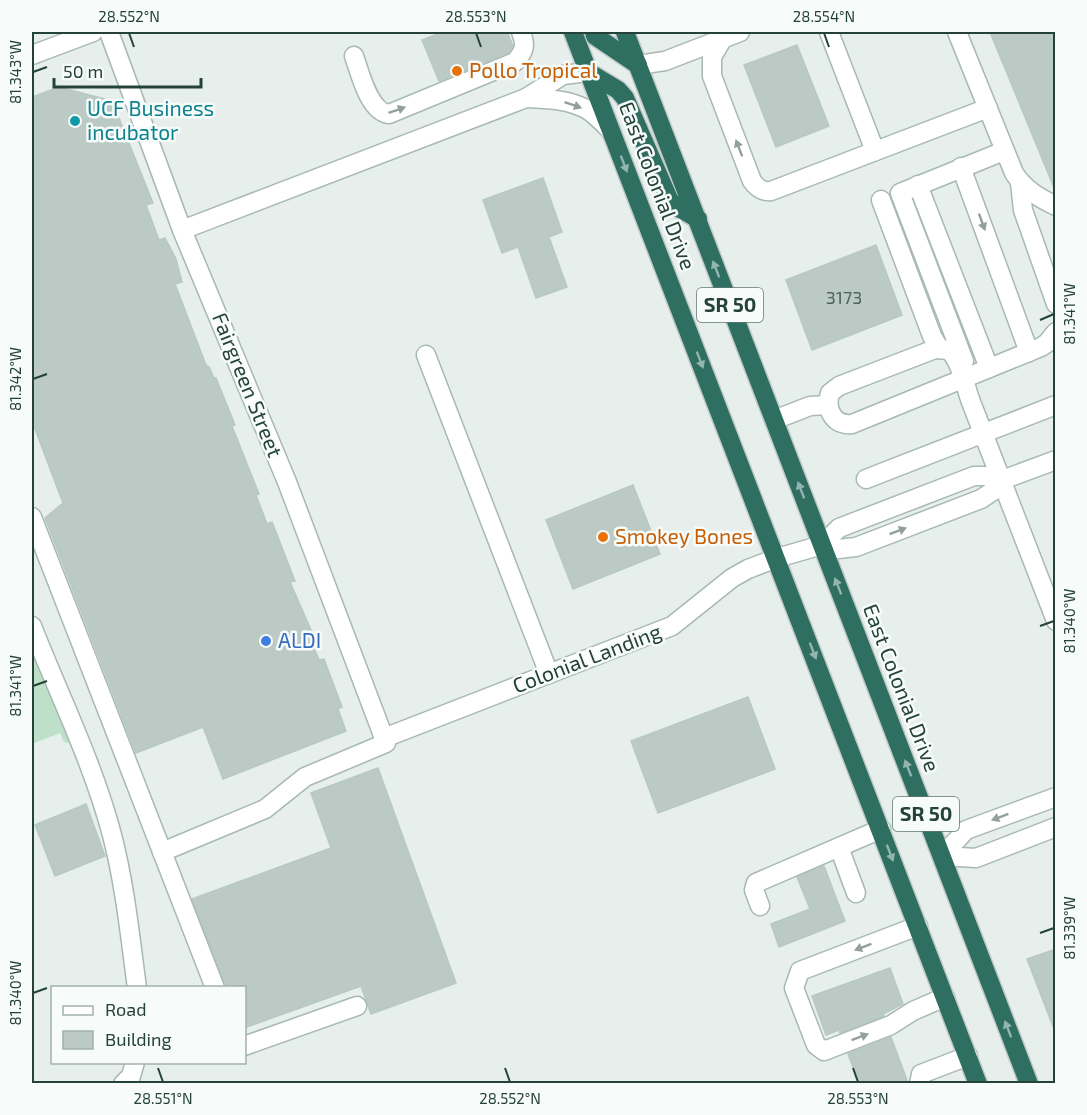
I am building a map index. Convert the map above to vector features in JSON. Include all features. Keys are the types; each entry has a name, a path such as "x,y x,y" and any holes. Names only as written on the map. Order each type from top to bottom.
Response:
{"highway":[{"name":"East Colonial Drive","path":"573,32 978,1083"},
{"path":"594,32 596,36 638,65"},
{"name":"East Colonial Drive","path":"625,32 1029,1083"},
{"path":"588,72 618,90 625,98 669,199 675,206 698,219"}],"street":[{"path":"32,56 93,32"},
{"name":"Fairgreen Street","path":"109,32 183,230 287,482 385,741"},
{"path":"354,56 372,102 378,110 389,114 515,62 525,49 521,32"},
{"path":"638,65 665,61 740,32"},
{"path":"829,32 875,152"},
{"path":"957,32 1004,151 1020,183 1023,210 1056,304"},
{"path":"723,38 712,57 712,76 752,181 758,188 771,191 988,108"},
{"path":"183,230 526,98 563,75 588,72"},
{"path":"526,98 558,100 574,104 587,110 611,131"},
{"path":"900,193 1004,151"},
{"path":"962,167 1029,352"},
{"path":"1020,183 1036,196 1056,206"},
{"path":"900,193 944,349 976,374"},
{"path":"900,193 976,374 983,433 1056,621"},
{"path":"944,349 839,386 830,393 828,405 833,418 839,423 852,424 1029,352 1047,343 1056,332"},
{"path":"426,355 549,674"},
{"path":"774,420 810,406 828,405"},
{"path":"866,479 1056,405"},
{"path":"822,545 838,549 856,547 981,499 993,491 1002,480 1056,460"},
{"path":"777,558 822,545 839,528 974,476 988,476 1002,480"},
{"path":"32,517 215,986"},
{"name":"Colonial Landing","path":"162,852 265,809 305,777 385,741 672,626 732,578 777,558"},
{"path":"32,626 87,760 111,833 125,894 136,986"},
{"path":"942,856 966,830 1056,797"},
{"path":"942,856 976,858 1056,827"},
{"path":"760,906 754,890 756,883 881,829"},
{"path":"839,847 856,893"},
{"path":"918,926 800,971 794,988 816,1045 824,1051 891,1025 913,1011 945,997"},
{"path":"246,1045 357,1006"},
{"path":"919,1083 921,1074 968,1056"},
{"path":"123,1083 131,1076 134,1064"}],"green space":[{"path":"32,637 72,740 67,743 64,742 60,733 32,744"}],"building":[{"name":"Pollo Tropical","path":"443,32 507,32 513,46 508,53 439,81 422,40"},
{"path":"990,32 1056,32 1056,190 1055,190"},
{"path":"797,45 829,126 776,147 744,65"},
{"path":"59,87 112,101 153,203 146,205 159,240 165,238 176,259 182,282 175,284 206,365 216,378 235,425 232,426 259,494 256,495 267,524 272,522 295,581 290,582 311,630 307,631 319,660 324,659 342,707 338,709 346,731 223,779 203,727 136,753 45,518 63,503 32,421 32,97"},
{"path":"543,178 562,232 549,237 567,287 536,298 518,247 502,253 483,200"},
{"path":"876,245 902,315 812,350 786,280"},
{"name":"Smokey Bones","path":"633,485 660,554 573,589 546,520"},
{"path":"748,697 775,769 658,813 631,741"},
{"path":"378,768 456,983 371,1014 361,986 246,1027 246,986 226,986 192,899 331,848 311,793"},
{"path":"86,804 105,856 55,876 35,825"},
{"path":"824,866 845,921 779,947 771,924 810,909 797,877"},
{"path":"1056,949 1056,1029 1054,1029 1027,959"},
{"path":"890,968 903,1004 883,1014 884,1016 840,1033 839,1030 826,1035 812,996"},
{"path":"891,1037 908,1083 859,1083 848,1054"}],"place":[{"name":"Pollo Tropical","path":"457,71"},
{"name":"UCF Business incubator","path":"75,121"},
{"name":"Smokey Bones","path":"603,537"},
{"name":"ALDI","path":"266,641"}]}
